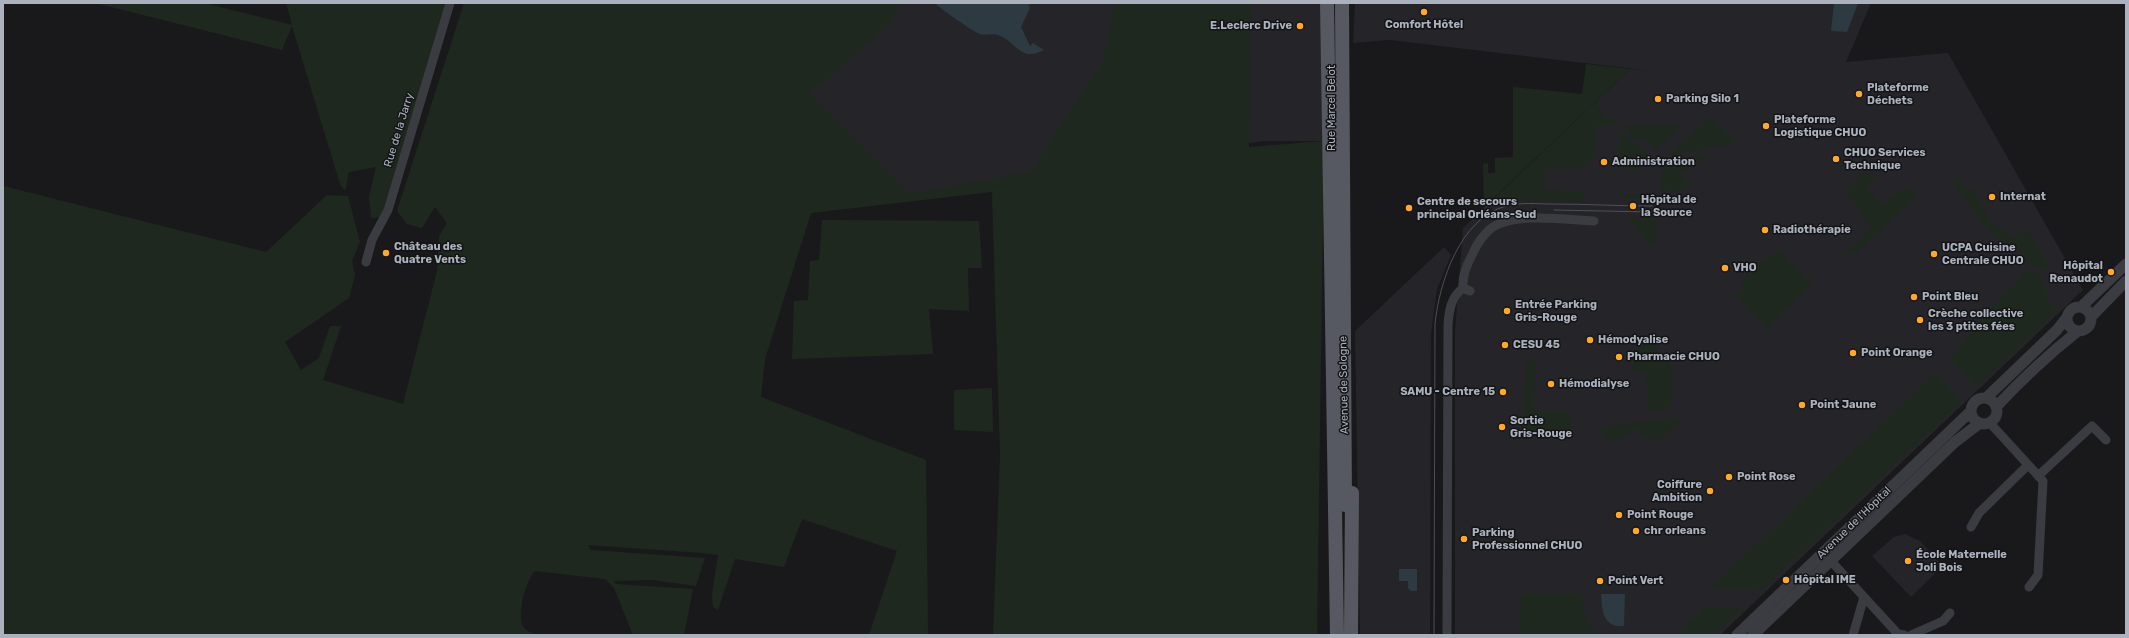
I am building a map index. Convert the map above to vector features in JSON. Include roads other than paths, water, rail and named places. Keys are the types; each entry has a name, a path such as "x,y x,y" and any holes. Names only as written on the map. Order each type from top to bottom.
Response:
{"main road":[{"path":"1327,3 1337,635"},
{"name":"Rue Marcel Belot","path":"1331,213 1333,3"},
{"name":"Rue Marcel Belot","path":"1342,3 1342,134"},
{"path":"1342,134 1348,3"},
{"name":"Avenue de Sologne","path":"1342,134 1345,635"},
{"path":"1344,418 1352,489 1351,635"}],"street":[{"name":"Rue de la Jarry","path":"366,262 372,240 388,210 450,3"},
{"path":"1447,635 1448,325 1454,297 1467,290 1462,279 1466,267 1475,250 1489,230 1505,222 1521,219 1594,221"},
{"path":"2029,587 2038,575 2043,481 1984,423 1974,418 1971,411 1976,401 1986,398 2057,330 2071,310 2081,307 2126,264"},
{"path":"1996,407 2040,363 2078,331 2088,327 2091,317 2126,281"},
{"path":"2081,307 2088,311 2091,317"},
{"path":"2067,317 2068,325 2078,331"},
{"path":"1984,423 1996,414 1996,407 1992,401 1986,398"},
{"name":"Avenue de l'Hôpital","path":"1737,635 1971,411"},
{"name":"Avenue de l'Hôpital","path":"1753,635 1955,442 1984,423"},
{"path":"2038,476 2092,426 2106,440"},
{"path":"1971,527 1979,513 2028,465"},
{"path":"1826,549 1830,563 1898,634 1904,635"},
{"path":"1815,560 1830,563"},
{"path":"1853,635 1864,598"},
{"path":"1911,635 1943,621 1950,614"}],"tram line":[{"path":"1434,635 1435,324 1441,290 1455,254 1464,238 1476,224 1490,213 1506,206 1517,204 1652,206"},
{"path":"1554,210 1652,212"}],"place":[{"name":"Comfort Hôtel","path":"1424,12"},
{"name":"E.Leclerc Drive","path":"1300,26"},
{"name":"Plateforme Déchets","path":"1859,94"},
{"name":"Parking Silo 1","path":"1658,99"},
{"name":"Plateforme Logistique CHUO","path":"1766,126"},
{"name":"CHUO Services Technique","path":"1836,159"},
{"name":"Administration","path":"1604,162"},
{"name":"Internat","path":"1992,197"},
{"name":"Hôpital de la Source","path":"1633,206"},
{"name":"Centre de secours principal Orléans-Sud","path":"1409,208"},
{"name":"Radiothérapie","path":"1765,230"},
{"name":"Château des Quatre Vents","path":"386,253"},
{"name":"UCPA Cuisine Centrale CHUO","path":"1934,254"},
{"name":"VHO","path":"1725,268"},
{"name":"Hôpital Renaudot","path":"2111,272"},
{"name":"Point Bleu","path":"1914,297"},
{"name":"Entrée Parking Gris-Rouge","path":"1507,311"},
{"name":"Crèche collective les 3 ptites fées","path":"1920,320"},
{"name":"Hémodyalise","path":"1590,340"},
{"name":"CESU 45","path":"1505,345"},
{"name":"Point Orange","path":"1853,353"},
{"name":"Pharmacie CHUO","path":"1619,357"},
{"name":"Hémodialyse","path":"1551,384"},
{"name":"SAMU - Centre 15","path":"1503,392"},
{"name":"Point Jaune","path":"1802,405"},
{"name":"Sortie Gris-Rouge","path":"1502,427"},
{"name":"Point Rose","path":"1729,477"},
{"name":"Coiffure Ambition","path":"1710,491"},
{"name":"Point Rouge","path":"1619,515"},
{"name":"chr orleans","path":"1636,531"},
{"name":"Parking Professionnel CHUO","path":"1464,539"},
{"name":"École Maternelle Joli Bois","path":"1908,561"},
{"name":"Hôpital IME","path":"1786,580"},
{"name":"Point Vert","path":"1600,581"}]}
